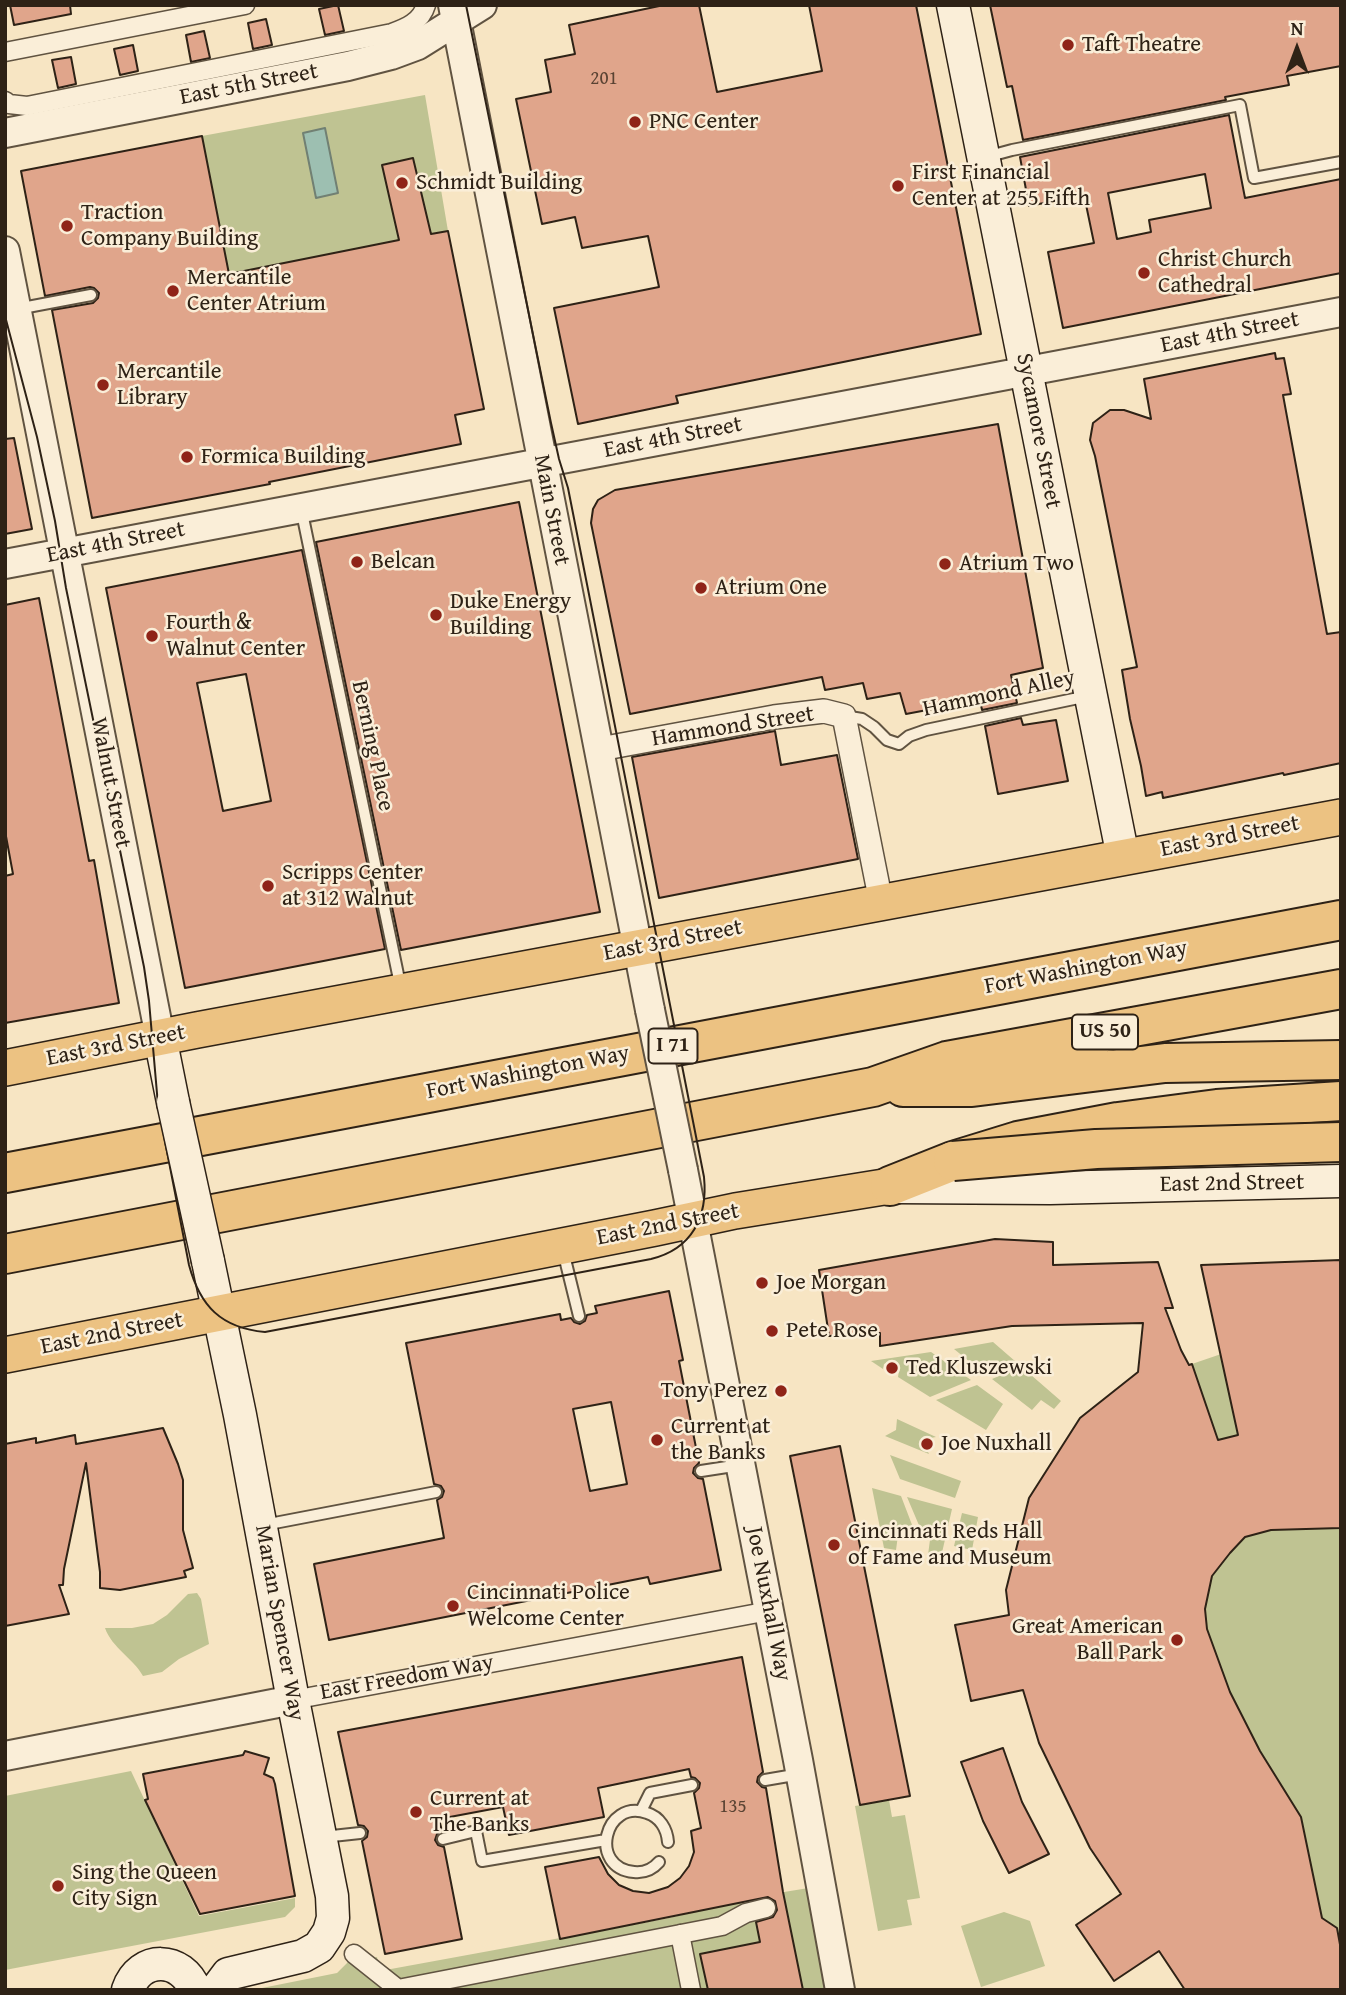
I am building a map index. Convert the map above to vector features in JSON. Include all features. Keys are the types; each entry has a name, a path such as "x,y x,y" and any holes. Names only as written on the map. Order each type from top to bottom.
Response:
{"highway":[{"name":"Fort Washington Way","path":"5,1173 1341,920"},
{"name":"US 50","path":"873,1087 947,1061 1341,989"},
{"path":"5,1254 873,1087 972,1087 1165,1063 1341,1060"},
{"path":"890,1186 953,1161 1018,1142 1118,1122 1217,1110 1341,1101"},
{"path":"953,1161 1096,1149 1341,1142"}],"main road":[{"name":"Sycamore Street","path":"953,5 1123,857"},
{"name":"East 3rd Street","path":"5,1068 1341,817"},
{"path":"1236,836 1341,828"},
{"name":"Walnut Street","path":"160,1037 220,1314"},
{"name":"East 2nd Street","path":"5,1355 735,1211 890,1186 1050,1188 1341,1181"},
{"name":"Marian Spencer Way","path":"220,1314 332,1896 329,1932 320,1947 303,1956 222,1982"},
{"path":"104,1990 130,1984 141,1970 163,1964 218,1969 222,1982"},
{"path":"174,1966 184,1972 195,1990"}],"street":[{"path":"5,101 27,106 392,33 411,26 424,12 426,5"},
{"name":"East 5th Street","path":"5,133 348,66 391,55 429,40 454,14 482,5"},
{"name":"Main Street","path":"454,14 693,1220"},
{"name":"Walnut Street","path":"5,251 160,1037"},
{"name":"East 4th Street","path":"5,564 1341,312"},
{"name":"Hammond Street","path":"600,749 774,717 824,711 844,716 881,902"},
{"name":"Joe Nuxhall Way","path":"693,1220 840,1990"},
{"name":"East Freedom Way","path":"5,1756 769,1611"},
{"path":"354,1954 398,1989 722,1926 746,1913 766,1908"},
{"path":"680,1934 691,1990"}],"lane":[{"path":"5,52 245,5"},
{"path":"984,158 1012,150 1240,105 1254,178 1341,162"},
{"path":"17,309 90,295"},
{"name":"Berning Place","path":"301,508 401,992"},
{"name":"Hammond Alley","path":"844,716 862,719 887,740 899,744 909,736 926,730 1090,696"},
{"path":"562,1246 579,1316"},
{"path":"701,1471 740,1465"},
{"path":"261,1526 436,1492"},
{"path":"765,1780 800,1774"},
{"path":"641,1811 650,1793 692,1785"},
{"path":"659,1863 638,1873 618,1867 607,1851 608,1830 613,1821 621,1815 641,1811 659,1820 665,1829 668,1842"},
{"path":"443,1839 476,1831 482,1861 606,1840"},
{"path":"320,1837 360,1833"}],"green space":[{"path":"425,95 448,231 229,274 202,136"},
{"name":"Great American Ball Park","path":"1341,1331 1341,1990 1185,1990 1090,1848 1039,1743 1016,1666 1006,1590 1029,1498 1080,1418 1138,1372 1181,1350 1189,1365 1227,1352"},
{"path":"993,1342 1061,1401 1054,1409 1041,1400 1032,1410 992,1379 1013,1370 1009,1365 986,1375 954,1349"},
{"path":"931,1352 971,1380 930,1397 898,1377 897,1364 888,1362 883,1369 871,1361"},
{"path":"977,1385 1003,1404 986,1430 936,1400"},
{"path":"897,1419 936,1437 923,1442 929,1454 885,1436 896,1430"},
{"path":"890,1455 961,1481 955,1498 900,1479"},
{"path":"872,1488 901,1496 914,1530 899,1528 896,1550 884,1548"},
{"path":"907,1497 952,1509 941,1557 928,1555 931,1532 921,1530"},
{"path":"962,1513 978,1517 972,1550 954,1546"},
{"path":"197,1593 201,1599 209,1644 179,1659 162,1672 143,1676 112,1641 105,1628 132,1628 153,1624 167,1615 188,1594"},
{"path":"131,1771 199,1916 295,1898 295,1907 285,1917 5,1970 5,1796"},
{"path":"889,1800 892,1817 905,1815 920,1898 907,1900 912,1925 878,1931 855,1806"},
{"path":"821,1886 840,1990 252,1990 337,1973 348,1962 377,1957 380,1971 664,1919"},
{"path":"1004,1912 1030,1921 1045,1966 981,1987 961,1926"}],"shaded area":[{"path":"325,128 338,193 316,198 303,133"}],"building":[{"path":"10,5 70,5 71,14 14,25"},
{"path":"338,5 344,31 325,35 319,9"},
{"path":"664,5 699,5 717,92 822,71 809,5 916,5 981,334 676,396 678,403 578,424 554,308 659,287 648,236 582,248 575,217 542,224 516,99 551,92 545,60 575,54 569,25"},
{"path":"990,5 1341,5 1341,66 1287,76 1289,85 1225,97 1226,100 1023,140 1012,86 1007,87"},
{"path":"266,19 272,45 253,49 248,23"},
{"path":"204,31 210,58 191,62 186,35"},
{"path":"133,45 138,71 120,75 114,49"},
{"path":"71,57 76,84 58,88 52,60"},
{"path":"1229,115 1245,198 1341,179 1341,273 1063,328 1048,252 1094,243 1084,195 1029,206 1020,157","holes":["1205,174 1211,208 1149,220 1151,232 1117,239 1108,193"]},
{"path":"202,136 229,274 399,240 382,165 413,158 431,234 448,231 484,409 455,415 461,444 92,518 52,310 93,303 99,293 90,287 45,296 21,171"},
{"path":"1275,353 1276,359 1284,358 1291,394 1283,395 1327,634 1341,632 1341,763 1163,798 1162,792 1146,796 1122,670 1137,667 1090,440 1093,423 1110,410 1124,410 1151,419 1144,379"},
{"path":"998,424 1043,668 1011,675 1017,703 982,710 980,700 906,714 900,693 867,699 863,683 825,690 822,677 630,714 591,523 593,509 598,500 615,490"},
{"path":"14,438 32,529 5,534 5,439"},
{"path":"519,502 600,912 401,950 316,542"},
{"path":"302,550 385,949 185,988 106,588","holes":["246,674 271,801 223,811 197,683"]},
{"path":"39,598 89,861 94,860 119,1003 5,1023 5,876 13,874 5,831 5,605"},
{"path":"1021,718 1023,725 1056,720 1068,781 998,794 985,726"},
{"path":"775,731 781,765 837,755 858,859 659,898 632,757"},
{"name":"Great American Ball Park","path":"995,1239 1053,1242 1053,1265 1158,1262 1173,1308 1165,1308 1181,1350 1189,1365 1192,1364 1218,1440 1238,1435 1201,1265 1341,1260 1341,1528 1271,1530 1245,1537 1212,1576 1205,1609 1207,1629 1230,1692 1260,1751 1301,1817 1322,1918 1337,1928 1341,1950 1341,1990 1185,1990 1159,1951 1114,1981 1076,1925 1121,1894 1090,1848 1039,1743 1023,1690 971,1701 955,1625 1009,1615 1006,1590 1029,1498 1080,1418 1138,1372 1143,1323 1012,1326 880,1346 880,1333 829,1336 819,1270"},
{"name":"Current at the Banks","path":"669,1291 683,1360 679,1361 699,1463 693,1473 703,1479 721,1570 650,1584 648,1577 329,1640 314,1564 444,1538 437,1500 442,1497 444,1491 441,1486 434,1484 406,1343 560,1314 561,1320 571,1318 580,1324 585,1321 587,1315 597,1313 595,1306","holes":["611,1402 627,1484 590,1491 573,1409"]},
{"path":"163,1428 183,1480 183,1530 193,1568 184,1571 186,1577 120,1590 100,1588 86,1463 63,1585 59,1585 69,1614 5,1626 5,1444 36,1438 36,1443 75,1435 76,1444"},
{"name":"Cincinnati Reds Hall of Fame and Museum","path":"840,1446 910,1796 860,1805 790,1456"},
{"name":"Current at The Banks","path":"742,1657 763,1772 757,1782 766,1788 803,1990 708,1990 700,1954 760,1942 756,1922 773,1917 777,1910 775,1901 768,1897 560,1939 545,1867 599,1857 608,1874 619,1885 633,1891 649,1893 668,1887 680,1878 689,1866 694,1852 691,1831 701,1828 694,1793 700,1783 691,1777 689,1769 598,1788 604,1817 509,1835 503,1807 439,1819 442,1831 437,1834 435,1840 438,1845 444,1847 462,1939 385,1954 362,1841 367,1837 368,1831 364,1826 358,1825 338,1732"},
{"path":"1003,1748 1022,1802 1049,1854 1009,1873 983,1821 961,1762"},
{"path":"245,1751 269,1758 264,1774 273,1778 275,1784 295,1896 200,1914 145,1800 148,1799 143,1774 243,1755"}],"tram line":[{"path":"5,316 37,437 55,521 66,588 144,967 158,1105 189,1265 206,1303 236,1326 265,1332 651,1259 677,1248 687,1239 700,1218 705,1192 704,1177 568,488 551,423 466,5"}],"place":[{"name":"Taft Theatre","path":"1068,45"},
{"name":"PNC Center","path":"635,122"},
{"name":"Schmidt Building","path":"402,183"},
{"name":"First Financial Center at 255 Fifth","path":"898,186"},
{"name":"Traction Company Building","path":"67,226"},
{"name":"Christ Church Cathedral","path":"1144,273"},
{"name":"Mercantile Center Atrium","path":"173,291"},
{"name":"Mercantile Library","path":"103,385"},
{"name":"Formica Building","path":"187,457"},
{"name":"Belcan","path":"357,562"},
{"name":"Atrium Two","path":"945,564"},
{"name":"Atrium One","path":"701,588"},
{"name":"Duke Energy Building","path":"436,615"},
{"name":"Fourth & Walnut Center","path":"152,636"},
{"name":"Scripps Center at 312 Walnut","path":"268,886"},
{"name":"Joe Morgan","path":"762,1283"},
{"name":"Pete Rose","path":"772,1331"},
{"name":"Ted Kluszewski","path":"892,1368"},
{"name":"Tony Perez","path":"781,1391"},
{"name":"Current at the Banks","path":"657,1440"},
{"name":"Joe Nuxhall","path":"927,1444"},
{"name":"Cincinnati Reds Hall of Fame and Museum","path":"834,1545"},
{"name":"Cincinnati Police Welcome Center","path":"453,1606"},
{"name":"Great American Ball Park","path":"1177,1640"},
{"name":"Current at The Banks","path":"416,1812"},
{"name":"Sing the Queen City Sign","path":"58,1886"}]}
